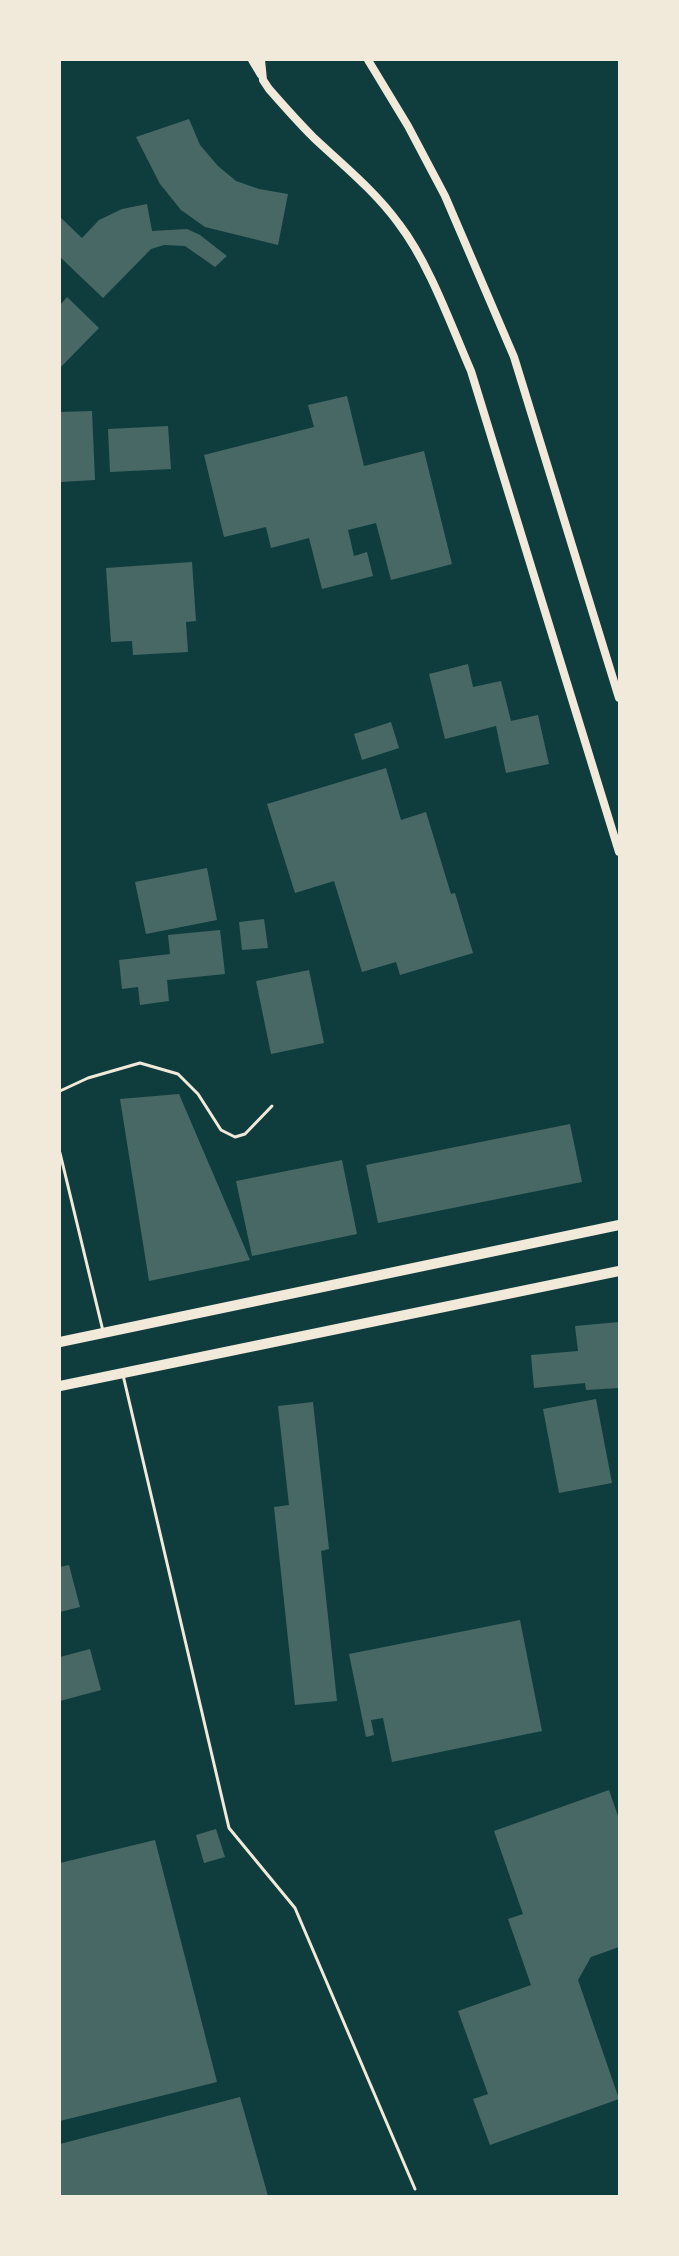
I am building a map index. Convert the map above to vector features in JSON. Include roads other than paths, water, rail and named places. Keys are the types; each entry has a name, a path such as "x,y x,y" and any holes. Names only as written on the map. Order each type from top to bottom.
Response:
{"main road":[{"path":"252,60 263,80 287,110 380,200 400,224 414,247 444,307 471,371 619,852"},
{"path":"261,60 263,80"},
{"path":"368,60 408,126 445,196 514,357 619,698"},
{"path":"60,1342 608,1229 619,1224"},
{"path":"60,1386 607,1272 619,1272"}],"lane":[{"path":"60,1091 88,1078 140,1063 178,1074 198,1094 221,1130 235,1138 246,1134 272,1106"},
{"path":"60,1153 103,1333"},
{"path":"123,1373 228,1828 295,1908 415,2189"}]}
